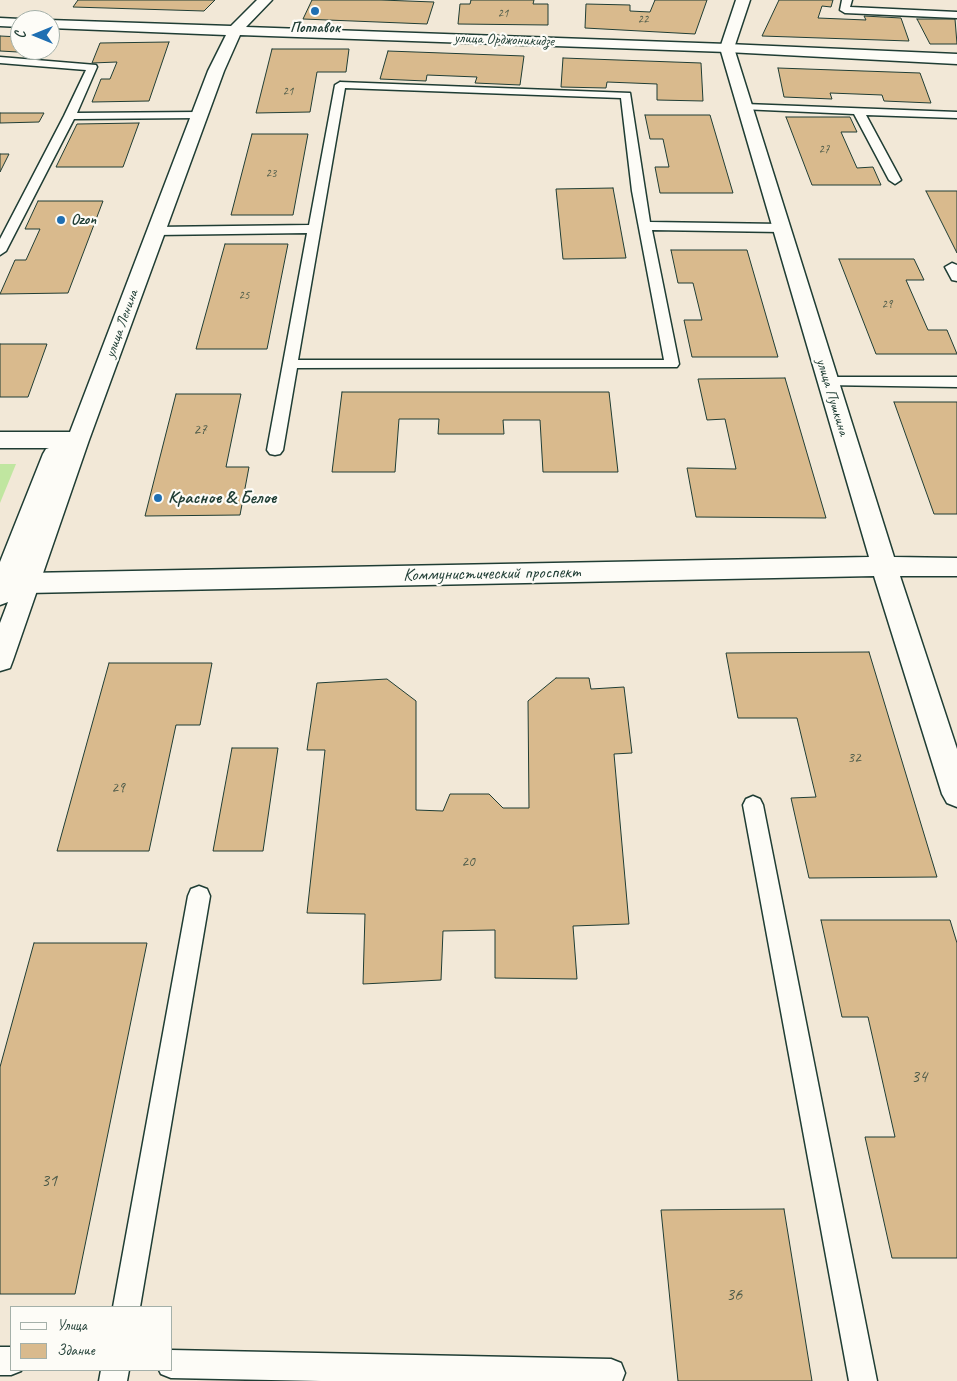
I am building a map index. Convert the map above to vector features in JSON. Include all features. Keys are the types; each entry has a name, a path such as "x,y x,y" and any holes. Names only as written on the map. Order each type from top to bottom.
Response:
{"street":[{"path":"226,29 246,0"},
{"name":"улица Ленина","path":"0,660 28,583 69,440 191,116 216,71 226,29 265,0"},
{"path":"727,48 743,0"},
{"name":"улица Орджоникидзе","path":"60,24 727,48 957,59"},
{"name":"улица Пушкина","path":"727,48 884,566 957,794"},
{"path":"0,440 69,440 0,595"},
{"name":"Коммунистический проспект","path":"28,583 884,566 957,567"}],"lane":[{"path":"847,0 845,10 957,14"},
{"path":"0,60 92,67 70,116 0,251"},
{"path":"275,450 290,364 314,229 340,85 626,95 645,226 672,364 290,364"},
{"path":"745,107 957,114"},
{"path":"858,111 895,180"},
{"path":"70,116 191,116"},
{"path":"645,226 782,228"},
{"path":"148,231 314,229"},
{"path":"828,382 957,382"},
{"path":"754,805 864,1381"},
{"path":"126,1306 199,896"},
{"path":"172,1364 611,1373"}],"green space":[{"path":"0,464 16,464 0,503"}],"building":[{"path":"78,0 215,0 204,11 73,7"},
{"path":"312,0 434,2 427,24 303,19"},
{"path":"471,0 534,0 533,4 548,4 548,25 458,24 460,4 470,4"},
{"path":"655,0 707,0 695,34 585,28 586,4 630,5 630,11 650,12"},
{"path":"779,0 833,0 831,7 822,6 818,18 866,20 864,16 901,18 909,41 762,36"},
{"path":"917,19 955,19 957,44 930,44"},
{"path":"0,36 10,36 10,52 0,51"},
{"path":"169,42 149,101 92,102 101,79 110,79 117,62 92,63 100,43"},
{"path":"272,49 349,49 346,72 317,72 310,112 256,113"},
{"path":"388,51 524,56 520,85 475,83 477,77 427,75 426,81 380,79"},
{"path":"563,58 701,63 703,101 657,100 657,84 607,82 606,88 561,87"},
{"path":"778,68 920,73 931,103 884,101 882,95 830,93 832,99 784,97"},
{"path":"0,113 44,113 39,122 0,123"},
{"path":"645,115 710,115 733,193 660,193 655,167 669,167 663,139 650,139"},
{"path":"786,117 850,117 857,132 841,132 857,168 873,167 881,185 812,185"},
{"path":"139,123 123,167 56,167 77,124"},
{"path":"252,134 308,134 293,215 231,215"},
{"path":"0,154 9,154 0,172"},
{"path":"613,188 626,258 563,259 556,189"},
{"path":"926,191 957,191 957,253"},
{"path":"38,201 103,201 68,293 0,294 15,260 26,260 40,229 25,229"},
{"path":"225,244 288,244 267,349 196,349"},
{"path":"671,250 747,250 778,357 692,357 684,320 702,320 693,283 678,283"},
{"path":"839,259 914,259 924,280 906,280 928,330 947,330 957,354 876,354"},
{"path":"0,344 47,344 28,397 0,397"},
{"path":"785,378 826,518 696,517 687,468 736,469 725,419 707,420 698,379"},
{"path":"342,392 609,392 618,472 543,472 540,420 503,420 504,434 438,434 439,419 399,419 395,472 332,472"},
{"path":"176,394 241,394 226,467 249,467 240,515 145,516"},
{"path":"894,402 957,402 957,514 934,514"},
{"path":"869,652 937,877 809,878 791,798 816,797 797,718 738,718 726,653"},
{"path":"109,663 212,663 200,725 176,725 149,851 57,851"},
{"path":"556,678 589,678 591,689 624,687 632,753 614,754 629,924 573,926 577,979 495,978 495,930 443,931 441,980 363,984 365,914 307,913 325,750 307,750 317,683 387,679 416,701 416,810 443,811 450,794 489,794 503,808 529,808 528,701"},
{"path":"232,748 278,748 263,851 213,851"},
{"path":"821,920 950,920 957,943 957,1258 892,1258 865,1137 895,1137 868,1017 842,1017"},
{"path":"34,943 147,943 75,1294 0,1294 0,1067"},
{"path":"784,1209 812,1381 678,1381 661,1210"}],"place":[{"name":"Поплавок","path":"315,11"},
{"name":"Ozon","path":"61,220"},
{"name":"Красное & Белое","path":"158,498"}]}
